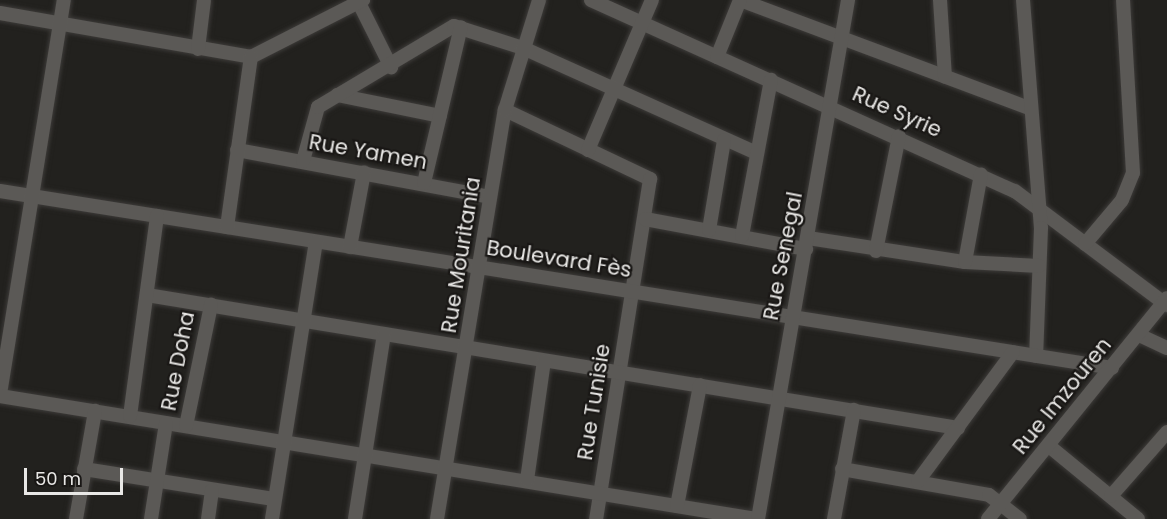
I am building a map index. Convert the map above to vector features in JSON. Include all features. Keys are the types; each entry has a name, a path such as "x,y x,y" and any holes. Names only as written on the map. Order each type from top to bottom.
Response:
{"street":[{"path":"64,0 0,395 757,519"},
{"path":"198,49 204,0"},
{"name":"Rue Mouritania","path":"437,519 468,347 505,110 539,0"},
{"name":"Rue Syrie","path":"591,0 981,174 1040,209 1166,301"},
{"path":"505,110 588,150 652,0"},
{"path":"717,57 740,0 1029,108"},
{"name":"Rue Senegal","path":"757,519 792,317 833,107 848,0"},
{"path":"940,0 945,77"},
{"path":"1023,0 1029,108 1040,209 1036,356"},
{"path":"1085,244 1122,200 1133,173 1123,0"},
{"path":"0,13 251,57 361,1 391,67"},
{"path":"424,183 461,27"},
{"path":"303,161 312,117 338,95 391,67 446,30 461,27 523,48 757,153"},
{"path":"227,227 251,57"},
{"path":"742,236 771,80"},
{"path":"338,95 440,116"},
{"path":"876,251 899,136"},
{"path":"709,230 724,140"},
{"name":"Rue Yamen","path":"237,150 490,197"},
{"name":"Rue Tunisie","path":"588,150 650,179 596,519"},
{"path":"351,247 364,172"},
{"path":"965,262 981,174"},
{"name":"Boulevard Fès","path":"0,191 1112,368"},
{"path":"130,416 157,216"},
{"path":"645,219 742,236 965,262 1039,266"},
{"path":"272,519 301,319 316,242"},
{"path":"147,295 958,428"},
{"name":"Rue Imzouren","path":"988,519 1166,301"},
{"name":"Rue Doha","path":"186,426 211,305"},
{"path":"355,519 384,334"},
{"path":"1139,335 1167,348"},
{"path":"918,481 1013,352"},
{"path":"527,480 544,361"},
{"path":"677,506 700,385"},
{"path":"834,519 854,410"},
{"path":"76,519 95,411"},
{"path":"151,519 166,423"},
{"path":"1111,496 1167,432"},
{"path":"1049,446 1138,519"},
{"path":"842,469 918,481 1002,502 1020,519"},
{"path":"84,470 274,499"},
{"path":"208,519 212,490"}]}
